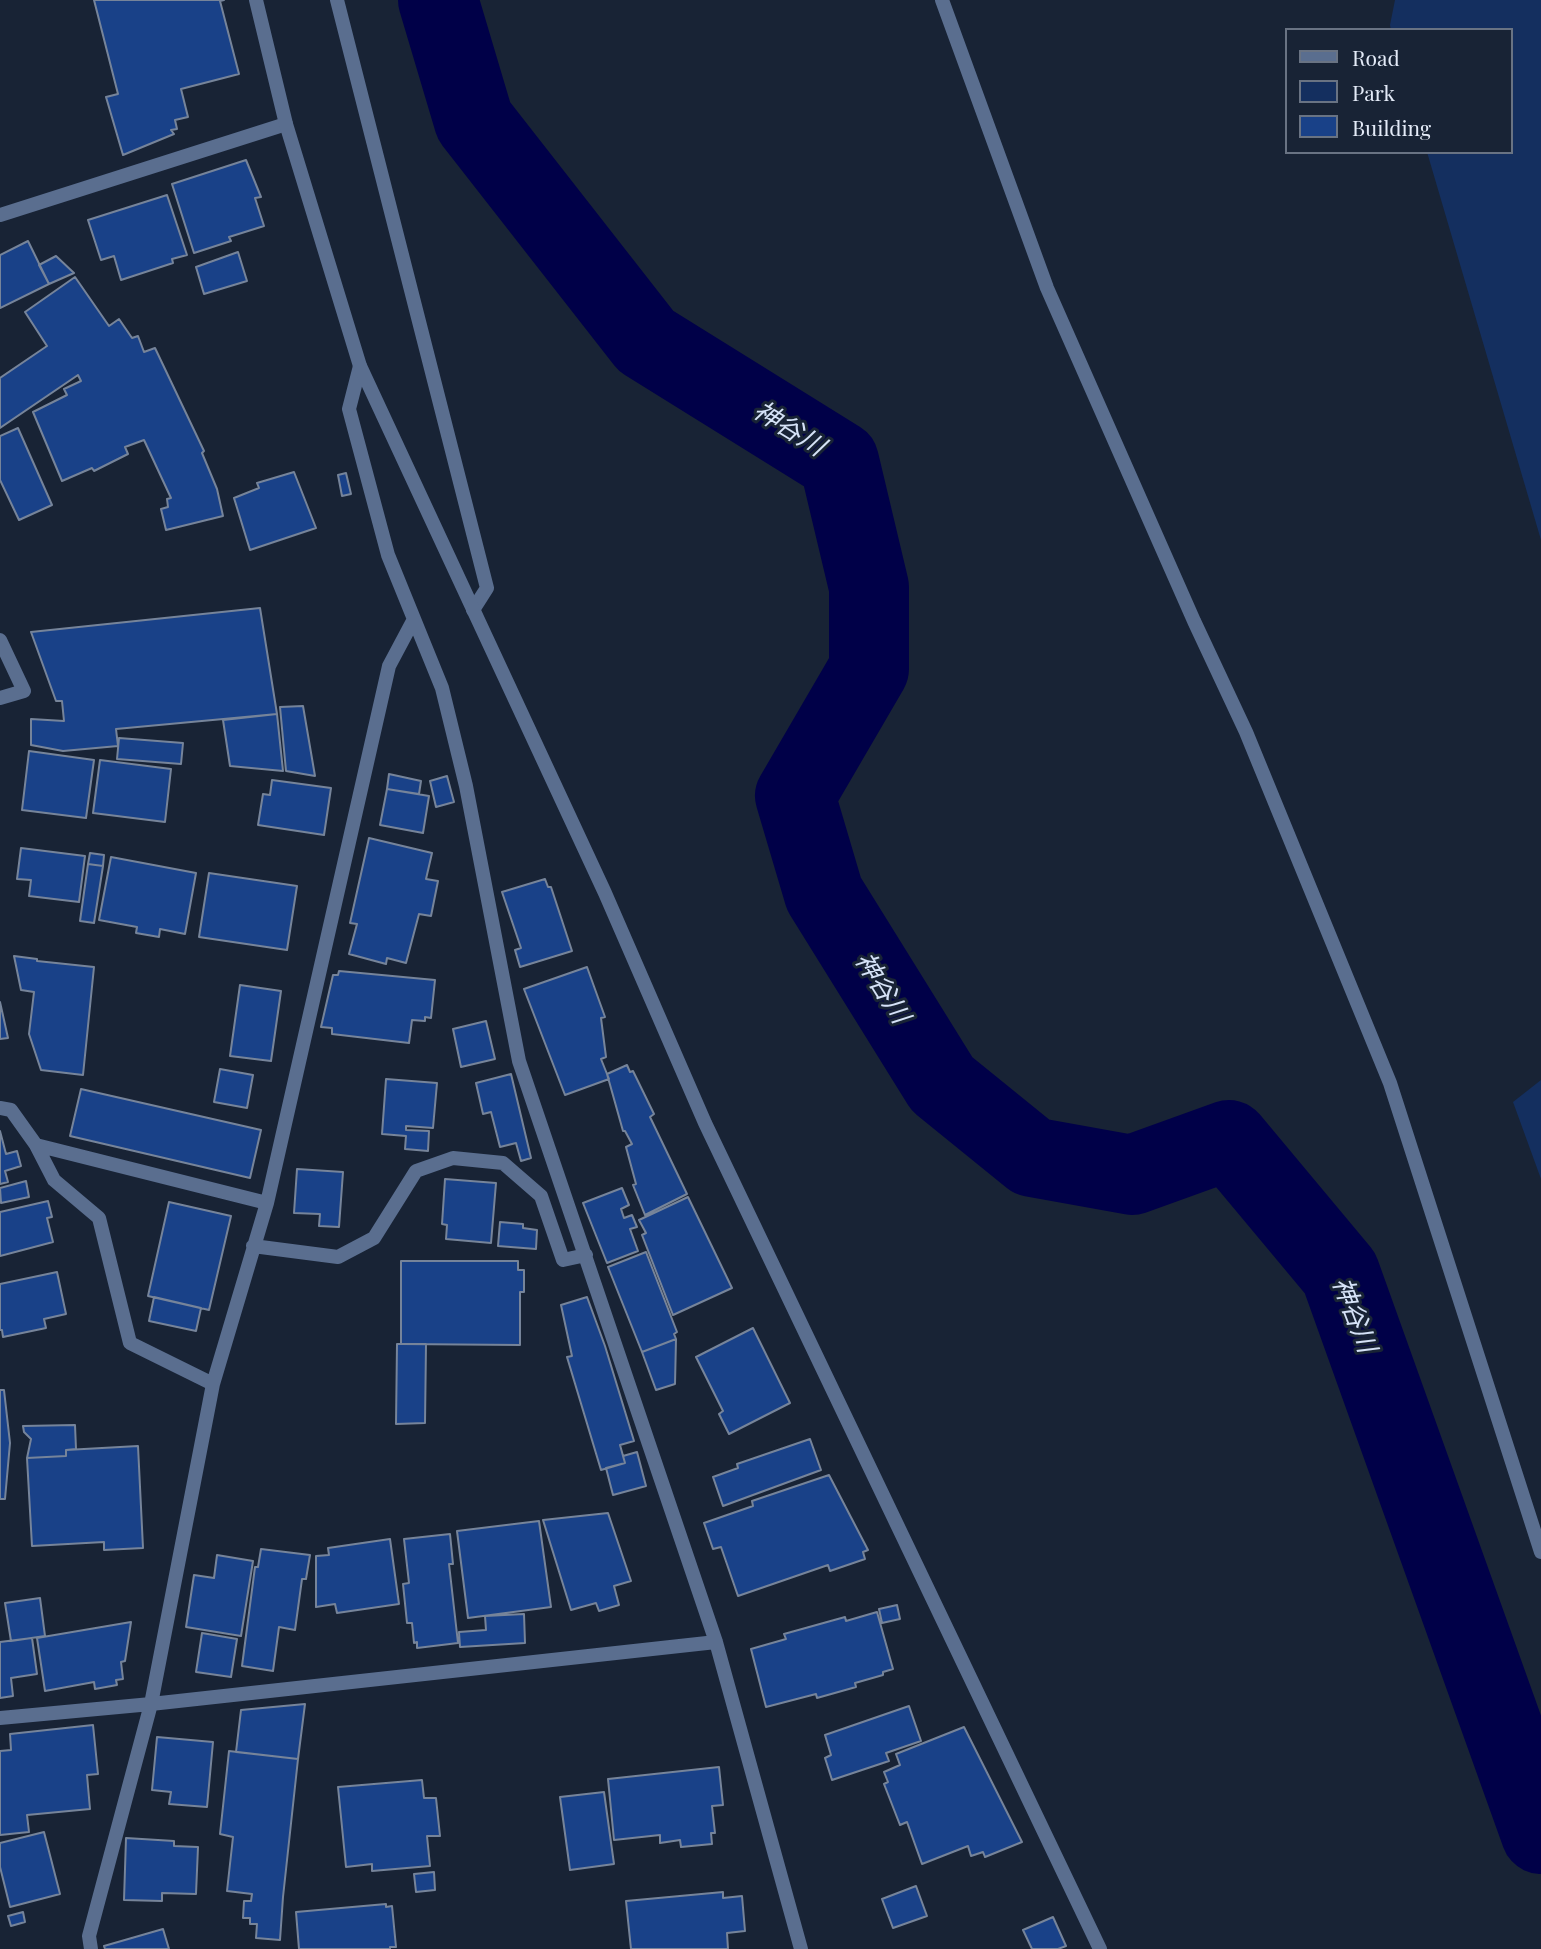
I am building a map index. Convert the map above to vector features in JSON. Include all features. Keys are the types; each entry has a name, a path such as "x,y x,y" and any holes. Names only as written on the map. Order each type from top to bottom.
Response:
{"street":[{"path":"256,0 286,124 360,366 605,893 705,1123 1101,1949"},
{"path":"337,0 487,588 474,610"},
{"path":"942,0 1047,288 1246,732 1390,1083 1541,1552"},
{"path":"1,213 286,124"},
{"path":"360,366 349,410 388,555 442,688 466,786 519,1060 716,1642 801,1949"},
{"path":"91,1949 89,1936 151,1704 213,1384 267,1203 389,666 414,619"},
{"path":"0,640 24,691 0,698"},
{"path":"0,1108 11,1110 36,1145 54,1180 99,1218 130,1343 213,1384"},
{"path":"36,1145 267,1203"},
{"path":"253,1246 338,1257 374,1238 416,1171 453,1158 503,1163 541,1196 563,1260 586,1255"},
{"path":"0,1718 716,1642"}],"green space":[{"path":"1395,0 1541,0 1541,540 1428,154 1513,154 1513,28 1391,28"},
{"path":"1541,1080 1541,1179 1513,1102"}],"building":[{"path":"94,0 224,0 220,1 239,74 181,89 188,117 175,120 177,129 171,130 174,134 123,155 106,97 118,94"},
{"path":"246,160 261,197 255,198 264,226 229,237 231,241 194,253 172,184"},
{"path":"167,195 187,255 172,259 173,263 121,280 114,256 101,260 88,220"},
{"path":"28,241 49,284 0,308 0,255"},
{"path":"238,252 247,281 204,294 196,267"},
{"path":"56,256 74,273 49,284 39,265"},
{"path":"75,277 109,326 119,319 132,338 138,336 144,352 155,348 204,451 202,453 217,489 223,516 166,530 161,509 168,507 167,499 171,498 144,440 125,447 128,454 94,471 92,468 62,481 33,412 67,395 64,389 81,381 78,375 0,428 0,378 47,346 25,312"},
{"path":"18,428 52,505 19,520 0,480 0,436"},
{"path":"294,472 316,528 250,550 234,498 259,488 257,483"},
{"path":"346,473 351,494 342,496 338,475"},
{"path":"260,608 277,714 116,729 118,746 63,751 31,745 31,719 64,721 62,701 56,701 31,632"},
{"path":"303,706 315,776 286,771 280,707"},
{"path":"277,714 283,771 230,766 223,720"},
{"path":"119,738 183,743 181,764 117,759"},
{"path":"29,751 94,760 86,818 22,810"},
{"path":"100,760 171,769 165,822 93,813"},
{"path":"389,774 421,781 419,794 387,789"},
{"path":"447,776 454,802 436,807 430,781"},
{"path":"272,780 331,788 324,835 258,825 263,794 270,795"},
{"path":"387,789 429,796 423,833 380,825"},
{"path":"369,838 432,853 426,879 438,881 431,916 419,914 406,963 387,958 386,964 349,954 357,924 350,923"},
{"path":"21,848 85,856 79,902 29,896 31,880 17,879"},
{"path":"90,853 104,855 103,866 88,864"},
{"path":"111,857 196,873 185,934 160,929 159,937 136,933 137,927 99,920"},
{"path":"88,864 103,866 94,923 80,921"},
{"path":"209,873 297,886 287,950 199,937"},
{"path":"545,879 548,887 551,887 572,951 520,967 515,950 521,948 502,892"},
{"path":"14,956 94,967 83,1075 41,1070 29,1034 34,992 21,990"},
{"path":"587,967 605,1017 601,1018 606,1057 601,1059 609,1079 565,1095 524,989"},
{"path":"339,971 435,980 431,1018 425,1017 425,1021 412,1020 409,1043 332,1034 332,1028 321,1027 333,975 338,975"},
{"path":"240,985 281,991 271,1061 230,1056"},
{"path":"0,1002 8,1038 0,1039"},
{"path":"486,1021 495,1059 461,1067 453,1029"},
{"path":"627,1065 630,1072 633,1071 654,1114 650,1117 687,1194 645,1215 633,1185 636,1184 626,1147 632,1144 623,1131 607,1074"},
{"path":"220,1069 253,1075 247,1108 214,1102"},
{"path":"511,1074 531,1158 521,1161 516,1143 500,1147 491,1112 483,1114 476,1083"},
{"path":"386,1079 437,1083 433,1128 406,1126 406,1130 429,1131 428,1151 405,1149 406,1136 382,1134"},
{"path":"81,1089 261,1130 250,1178 70,1136"},
{"path":"0,1131 6,1154 17,1151 21,1166 5,1171 8,1182 0,1184"},
{"path":"297,1169 343,1172 339,1227 319,1226 320,1214 294,1213"},
{"path":"445,1179 496,1183 491,1243 446,1239 447,1225 442,1224"},
{"path":"26,1181 29,1197 1,1203 0,1188"},
{"path":"622,1188 629,1205 621,1209 624,1218 632,1215 637,1227 630,1229 638,1251 607,1263 583,1203"},
{"path":"688,1197 732,1288 673,1315 642,1235 646,1233 639,1220"},
{"path":"48,1201 52,1217 47,1218 53,1242 0,1256 0,1212"},
{"path":"169,1202 231,1216 209,1310 148,1296"},
{"path":"500,1222 523,1224 523,1228 537,1230 536,1249 498,1246"},
{"path":"646,1252 677,1332 674,1334 676,1339 642,1352 608,1267"},
{"path":"401,1261 518,1261 518,1270 524,1270 524,1292 520,1292 520,1345 401,1344"},
{"path":"57,1272 66,1314 44,1319 46,1328 3,1337 0,1330 0,1284"},
{"path":"154,1297 201,1308 196,1331 149,1321"},
{"path":"587,1297 634,1441 620,1445 625,1463 601,1470 567,1357 572,1356 561,1305"},
{"path":"753,1328 790,1403 729,1434 719,1414 723,1411 696,1357"},
{"path":"676,1339 675,1384 656,1390 642,1352"},
{"path":"397,1344 426,1344 425,1423 396,1424"},
{"path":"0,1390 4,1390 10,1443 5,1499 0,1499"},
{"path":"75,1425 76,1449 66,1450 66,1456 27,1458 31,1439 24,1432 23,1426"},
{"path":"810,1439 821,1470 723,1506 713,1477 738,1468 737,1464"},
{"path":"138,1446 143,1548 104,1550 104,1542 32,1546 27,1458 66,1456 66,1450"},
{"path":"637,1452 646,1486 613,1495 606,1468 625,1463 623,1456"},
{"path":"829,1475 868,1550 863,1552 865,1559 830,1571 828,1565 738,1596 721,1547 713,1549 704,1523 753,1506 752,1501"},
{"path":"608,1513 631,1581 614,1586 619,1605 599,1611 596,1603 571,1610 543,1520"},
{"path":"539,1521 551,1607 468,1618 457,1531"},
{"path":"450,1534 453,1564 449,1564 458,1643 417,1648 412,1623 407,1623 403,1584 409,1583 404,1539"},
{"path":"390,1539 399,1604 337,1613 335,1604 316,1607 316,1556 329,1555 328,1548"},
{"path":"261,1549 310,1555 306,1579 302,1579 295,1630 279,1627 273,1671 242,1666 255,1567 258,1567"},
{"path":"217,1555 253,1561 241,1636 186,1627 194,1575 214,1578"},
{"path":"40,1598 45,1636 11,1641 5,1603"},
{"path":"897,1605 900,1619 882,1623 879,1609"},
{"path":"877,1612 893,1669 883,1672 883,1675 855,1683 856,1687 817,1698 816,1694 766,1707 751,1649 786,1639 784,1634 845,1617 846,1621"},
{"path":"524,1614 525,1643 460,1647 459,1632 486,1630 485,1616"},
{"path":"131,1622 125,1661 121,1662 123,1679 116,1680 117,1685 95,1689 94,1682 45,1691 37,1638"},
{"path":"202,1633 237,1639 231,1677 196,1672"},
{"path":"32,1638 37,1674 11,1678 13,1696 0,1698 0,1642"},
{"path":"305,1704 298,1759 236,1752 241,1710"},
{"path":"909,1706 921,1741 886,1753 889,1761 832,1780 825,1758 831,1755 825,1735"},
{"path":"93,1725 98,1774 87,1775 90,1809 27,1815 29,1832 0,1835 0,1751 11,1750 10,1734"},
{"path":"964,1727 1022,1842 985,1857 983,1852 971,1856 968,1846 922,1864 907,1822 900,1825 884,1784 888,1782 884,1772 900,1765 896,1754"},
{"path":"157,1737 213,1742 207,1807 169,1804 171,1792 152,1790"},
{"path":"229,1751 298,1759 280,1940 256,1938 257,1924 250,1924 250,1918 243,1918 244,1901 251,1901 252,1894 227,1891 233,1837 220,1834"},
{"path":"719,1767 723,1805 712,1806 715,1833 711,1833 712,1844 681,1847 680,1840 660,1843 660,1835 614,1840 608,1779"},
{"path":"422,1780 424,1798 436,1798 440,1836 427,1836 430,1866 372,1871 372,1864 346,1867 338,1787"},
{"path":"604,1792 614,1864 570,1870 560,1797"},
{"path":"44,1832 60,1894 10,1907 0,1867 0,1843"},
{"path":"126,1838 174,1841 174,1846 198,1847 196,1894 162,1893 162,1901 124,1900"},
{"path":"434,1872 435,1890 416,1892 414,1874"},
{"path":"916,1886 927,1916 893,1928 882,1899"},
{"path":"723,1892 723,1898 742,1896 745,1931 727,1933 728,1949 631,1949 626,1901"},
{"path":"386,1904 386,1907 392,1906 396,1947 299,1949 296,1912"},
{"path":"23,1912 25,1922 11,1926 8,1916"},
{"path":"1053,1917 1066,1946 1058,1949 1032,1949 1023,1930"},
{"path":"163,1929 169,1949 105,1949 104,1946"}],"waterway":[{"name":"神谷川","path":"438,0 474,121 646,341 839,461 869,587 869,669 795,796 824,894 942,1084 1032,1157 1132,1175 1229,1140 1340,1273 1541,1834"}]}
